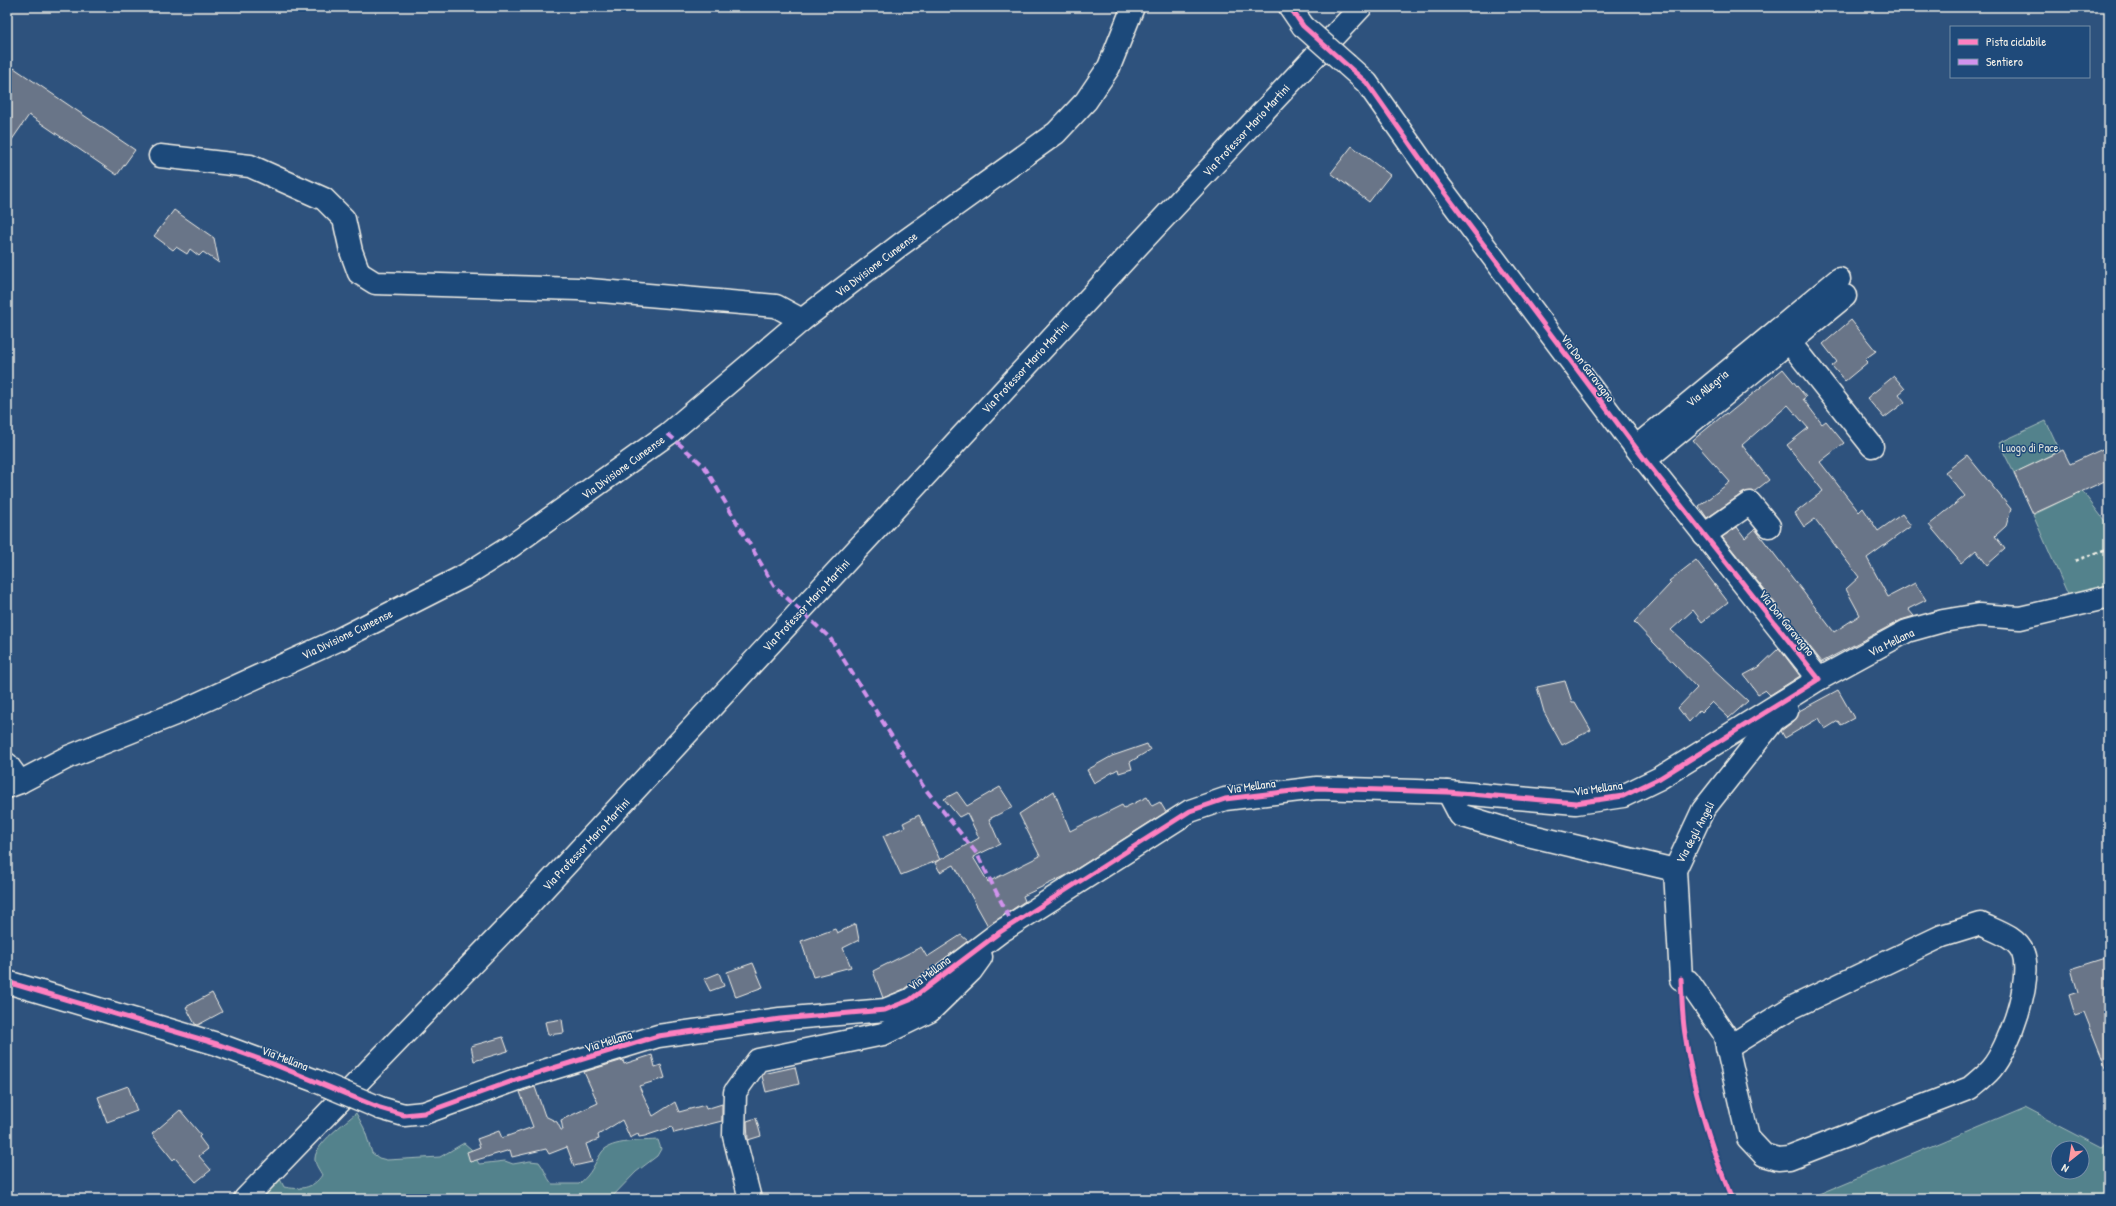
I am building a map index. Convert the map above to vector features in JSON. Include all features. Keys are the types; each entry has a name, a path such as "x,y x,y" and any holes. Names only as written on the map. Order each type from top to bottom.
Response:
{"street":[{"name":"Via Divisione Cuneense","path":"14,784 68,757 180,712 330,643 464,576 510,546 668,434 802,320 900,245 1056,133 1086,101 1109,67 1133,7"},
{"name":"Via Don Garavagno","path":"1290,7 1303,26 1346,66 1367,83 1436,181 1640,454 1819,679"},
{"name":"Via Professor Mario Martini","path":"245,1199 524,910 1132,251 1361,7"},
{"path":"160,156 250,166 324,199 344,219 351,251 359,273 375,283 578,288 776,306 802,320"},
{"name":"Via Allegria","path":"1640,454 1842,288"},
{"path":"1784,335 1872,446"},
{"path":"1704,535 1750,503 1769,526"},
{"name":"Via Mellana","path":"7,982 210,1041 316,1081 380,1108 404,1115 424,1113 521,1078 658,1036 780,1020 885,1010 910,1000 1000,932 1190,811 1225,799 1317,788 1448,792 1576,803 1623,796 1660,778 1819,679 1907,631 1943,621 1979,615 2020,618 2109,597"},
{"name":"Via degli Angeli","path":"1727,1048 1724,1033 1688,981 1681,979 1675,870 1703,810 1733,769 1774,720 1816,690 1819,679"},
{"path":"7,764 14,784"},
{"path":"1448,792 1460,815 1519,834 1675,870"},
{"path":"1981,924 2009,937 2023,952 2026,972 2012,1033 1992,1069 1970,1088 1789,1158 1778,1159 1764,1155 1748,1138 1727,1048 1792,1008 1942,936 1981,924"},
{"path":"750,1199 734,1136 735,1092 758,1060 883,1034 930,1011 971,971 1000,932"}],"path":[{"path":"2075,561 2109,548"}],"green space":[{"name":"Luogo di Pace","path":"2046,421 2060,451 2014,473 1999,443"},
{"path":"2082,491 2104,520 2109,531 2109,587 2069,597 2033,515"},
{"path":"2025,1107 2089,1140 2050,1140 2050,1180 2090,1180 2090,1141 2102,1147 2109,1142 2109,1199 1807,1199"},
{"path":"356,1113 364,1128 372,1153 379,1158 387,1160 440,1157 464,1143 471,1149 479,1164 505,1161 513,1164 530,1161 539,1162 552,1184 579,1184 590,1173 602,1152 612,1145 628,1142 658,1140 661,1149 657,1156 636,1172 610,1199 261,1199 280,1179 284,1187 295,1188 310,1186 318,1180 322,1175 317,1167 315,1158 320,1146"}],"building":[{"path":"14,68 135,150 117,175 29,115 7,147 7,79"},
{"path":"1352,146 1390,175 1369,202 1331,173"},
{"path":"174,210 214,238 219,263 203,252 199,256 190,249 187,254 176,247 173,250 154,236"},
{"path":"1851,320 1876,351 1865,359 1868,362 1845,381 1832,366 1837,362 1823,344"},
{"path":"1783,369 1806,397 1803,399 1822,424 1826,421 1844,443 1820,462 1859,512 1863,508 1878,531 1902,514 1911,526 1867,558 1888,597 1915,583 1926,600 1908,609 1914,616 1901,620 1822,662 1722,537 1737,527 1745,538 1755,529 1834,632 1860,615 1846,589 1859,577 1815,519 1804,527 1795,513 1823,491 1787,445 1808,428 1788,405 1742,445 1769,480 1755,491 1743,493 1707,518 1699,506 1730,482 1693,440 1726,413 1728,414"},
{"path":"1894,376 1905,389 1899,394 1905,402 1884,418 1867,398"},
{"path":"2109,446 2109,479 2033,514 2014,473 2063,450 2070,464"},
{"path":"1967,455 2011,509 2006,526 1995,536 2005,549 1987,565 1976,550 1961,563 1929,525 1965,496 1945,472"},
{"path":"1696,560 1728,602 1702,622 1693,610 1671,630 1748,701 1729,718 1712,702 1702,712 1700,710 1689,722 1678,708 1697,688 1634,622 1671,583 1669,581"},
{"path":"1779,648 1800,676 1770,695 1765,690 1758,694 1744,675 1759,667"},
{"path":"1565,681 1572,702 1575,702 1591,730 1562,745 1544,712 1537,687"},
{"path":"1838,690 1854,718 1841,725 1838,721 1825,729 1819,718 1785,738 1781,731 1794,721 1799,711"},
{"path":"1147,744 1150,750 1130,762 1132,769 1119,773 1118,769 1094,783 1087,770 1112,756"},
{"path":"1000,787 1013,807 989,819 1000,844 973,857 988,882 1040,856 1019,814 1054,791 1070,831 1122,805 1124,808 1147,797 1152,806 1160,802 1166,812 1067,875 1023,896 1025,901 988,926 954,865 940,872 935,863 939,860 901,875 883,836 905,827 903,823 919,815 940,860 979,838 967,813 959,817 944,799 957,792 967,806"},
{"path":"856,924 859,940 843,948 851,967 813,977 801,941 835,929 837,933"},
{"path":"961,935 968,941 904,989 883,998 873,971 921,947 927,957"},
{"path":"2109,957 2108,1073 2084,1012 2075,1015 2069,995 2078,992 2071,969"},
{"path":"753,963 763,987 736,997 727,972"},
{"path":"719,973 724,986 710,991 704,979"},
{"path":"212,993 222,1012 198,1025 195,1024 186,1007"},
{"path":"562,1019 564,1033 548,1035 545,1022"},
{"path":"503,1037 508,1051 474,1061 471,1046"},
{"path":"652,1055 655,1067 661,1065 665,1078 639,1086 653,1116 675,1102 679,1112 705,1105 706,1109 722,1104 722,1121 674,1133 672,1127 645,1136 639,1137 638,1134 630,1138 622,1120 598,1135 599,1139 586,1144 592,1162 574,1166 567,1147 549,1154 546,1149 512,1157 510,1150 470,1162 467,1152 480,1147 477,1139 499,1131 502,1138 533,1127 520,1092 535,1087 545,1116 557,1122 561,1130 563,1130 561,1120 598,1103 584,1072 623,1060 624,1064"},
{"path":"795,1067 799,1084 766,1092 762,1076 763,1074"},
{"path":"128,1086 137,1111 107,1122 98,1097"},
{"path":"180,1110 201,1135 199,1137 208,1149 199,1156 211,1170 196,1182 175,1158 173,1160 152,1134"},
{"path":"756,1118 761,1136 748,1140 747,1121"}],"marked path":[{"path":"668,434 704,466 774,586 830,638 923,786 977,854 1013,925"}],"cycle path":[{"path":"7,982 217,1044 273,1064 380,1108 404,1115 424,1113 521,1078 658,1036 780,1019 885,1010 910,1000 1000,932 1190,811 1225,799 1317,788 1448,792 1576,803 1623,796 1660,778 1819,679 1645,460 1436,181 1367,83 1303,26 1290,7"},
{"path":"1681,979 1684,1027 1688,1055 1703,1118 1716,1159 1732,1199"}]}
